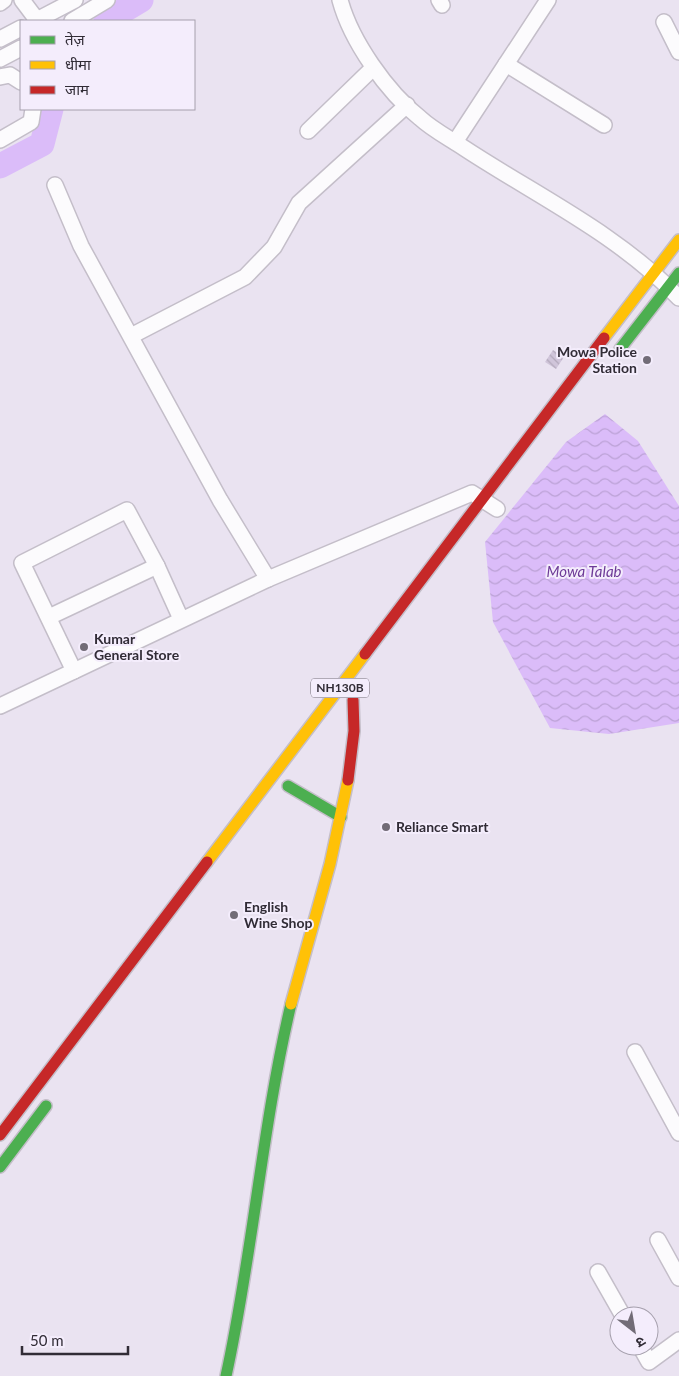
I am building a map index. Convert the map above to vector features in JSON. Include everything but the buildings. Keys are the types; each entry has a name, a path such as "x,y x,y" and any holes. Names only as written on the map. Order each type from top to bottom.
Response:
{"main road":[{"name":"NH130B","path":"0,1135 484,500 679,240"},
{"path":"615,356 674,292 679,273"},
{"name":"NH130B","path":"339,718 356,696 355,729 348,785 341,817"},
{"path":"226,1376 243,1292 268,1119 285,1029 341,817 288,786"},
{"path":"0,1167 54,1096"}],"street":[{"path":"0,3 4,0"},
{"path":"22,0 35,20"},
{"path":"38,20 75,0"},
{"path":"74,20 107,0"},
{"path":"340,0 343,13 373,68 419,118 605,235 674,292"},
{"path":"455,142 548,0"},
{"path":"664,22 679,52"},
{"path":"0,39 20,29"},
{"path":"0,59 20,49"},
{"path":"506,64 604,125"},
{"path":"308,131 373,68"},
{"path":"0,77 10,75 20,81"},
{"path":"131,336 245,276 274,247 300,203 407,105"},
{"path":"0,140 31,122 33,110"},
{"path":"55,185 81,246 215,491 268,579"},
{"path":"0,706 268,579 472,493 497,509"},
{"path":"74,671 22,563 127,510 157,566 181,619"},
{"path":"49,618 157,566"},
{"path":"636,1052 679,1133"},
{"path":"658,1240 679,1278"},
{"path":"598,1272 617,1306"},
{"path":"659,1355 679,1340"},
{"path":"646,1356 649,1362 657,1356"}],"water":[{"name":"Mowa Talab","path":"605,414 638,441 679,506 679,723 609,734 550,728 493,622 485,542 566,442"}],"waterway":[{"path":"108,20 141,0"},
{"path":"0,166 42,144 51,110"}],"traffic: fast":[{"path":"620,349 679,273"},
{"path":"288,786 341,817"},
{"path":"226,1376 243,1283 272,1096 291,1004"},
{"path":"0,1167 46,1106"}],"traffic: slow":[{"path":"604,338 679,240"},
{"path":"207,862 365,654"},
{"path":"291,1004 330,864 348,780"}],"traffic: jam":[{"path":"365,654 604,338"},
{"path":"348,780 354,731 353,700"},
{"path":"0,1135 207,862"}],"place":[{"name":"Mowa Police Station","path":"647,360"},
{"name":"Kumar General Store","path":"84,647"},
{"name":"Reliance Smart","path":"386,827"},
{"name":"English Wine Shop","path":"234,915"}]}
